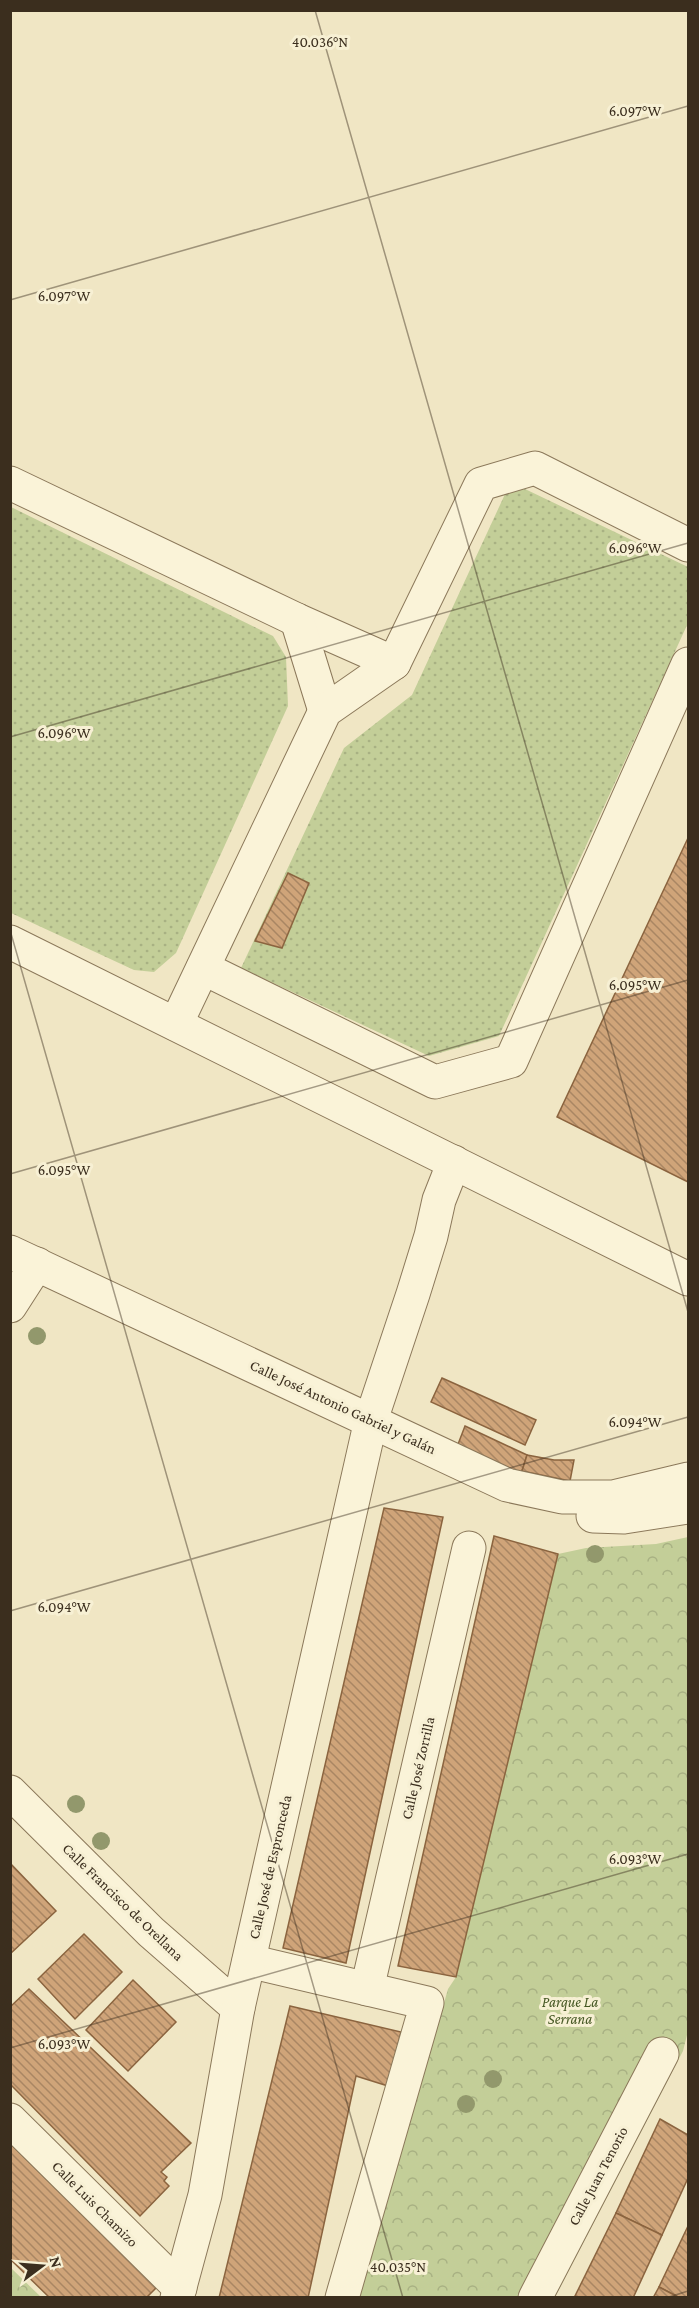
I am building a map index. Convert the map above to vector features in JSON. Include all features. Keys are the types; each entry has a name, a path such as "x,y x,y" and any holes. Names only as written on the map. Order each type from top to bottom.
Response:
{"street":[{"path":"176,1024 325,711 394,663 481,484 535,468 688,545"},
{"path":"10,483 297,620 394,663"},
{"path":"297,620 325,711"},
{"path":"203,968 435,1082 511,1061 688,664"},
{"path":"10,942 688,1279"},
{"name":"Calle José de Espronceda","path":"179,2293 205,2195 238,2008 370,1429 431,1236 439,1200 454,1162"},
{"name":"Calle José Antonio Gabriel y Galán","path":"19,1275 308,1408 370,1429 438,1473 513,1506 558,1515 624,1517 688,1481"},
{"name":"Calle José Zorrilla","path":"367,1989 469,1548"},
{"name":"Calle Francisco de Orellana","path":"10,1792 151,1932 238,2008"},
{"path":"249,1961 427,2003 342,2298"},
{"name":"Calle Juan Tenorio","path":"535,2298 662,2054"},
{"name":"Calle Luis Chamizo","path":"10,2120 179,2293"}],"green space":[{"path":"525,489 688,567 688,623 499,1036 429,1056 241,968 344,748 412,695 506,492"},
{"path":"11,507 273,636 286,657 288,706 176,953 154,972 134,970 11,913"},
{"name":"Parque La Serrana","path":"688,1537 688,2031 683,2051 555,2297 359,2298 448,1989 456,1977 558,1554 586,1548 656,1544"},
{"path":"11,2268 41,2297 11,2297"}],"building":[{"path":"688,838 688,1182 557,1117"},
{"path":"288,873 309,883 282,948 255,941"},
{"path":"442,1378 536,1420 525,1445 431,1402"},
{"path":"465,1426 527,1455 519,1480 455,1452"},
{"path":"527,1455 554,1460 574,1460 570,1481 522,1471"},
{"path":"384,1508 443,1517 346,1963 283,1948"},
{"path":"494,1536 558,1554 456,1977 398,1966"},
{"path":"10,1863 56,1911 10,1954"},
{"path":"84,1934 122,1972 75,2019 38,1979"},
{"path":"133,1980 176,2022 128,2071 86,2030"},
{"path":"29,1989 191,2143 161,2172 167,2177 164,2181 169,2186 140,2216 10,2084 10,2007"},
{"path":"290,2006 401,2032 388,2086 356,2076 308,2298 219,2298"},
{"path":"660,2119 688,2135 688,2178 662,2235 616,2213"},
{"path":"10,2143 157,2287 146,2298 50,2298 10,2259"},
{"path":"616,2213 662,2235 633,2298 574,2298"},
{"path":"688,2226 688,2298 680,2298 659,2287"},
{"path":"659,2287 680,2298 653,2298"}]}
